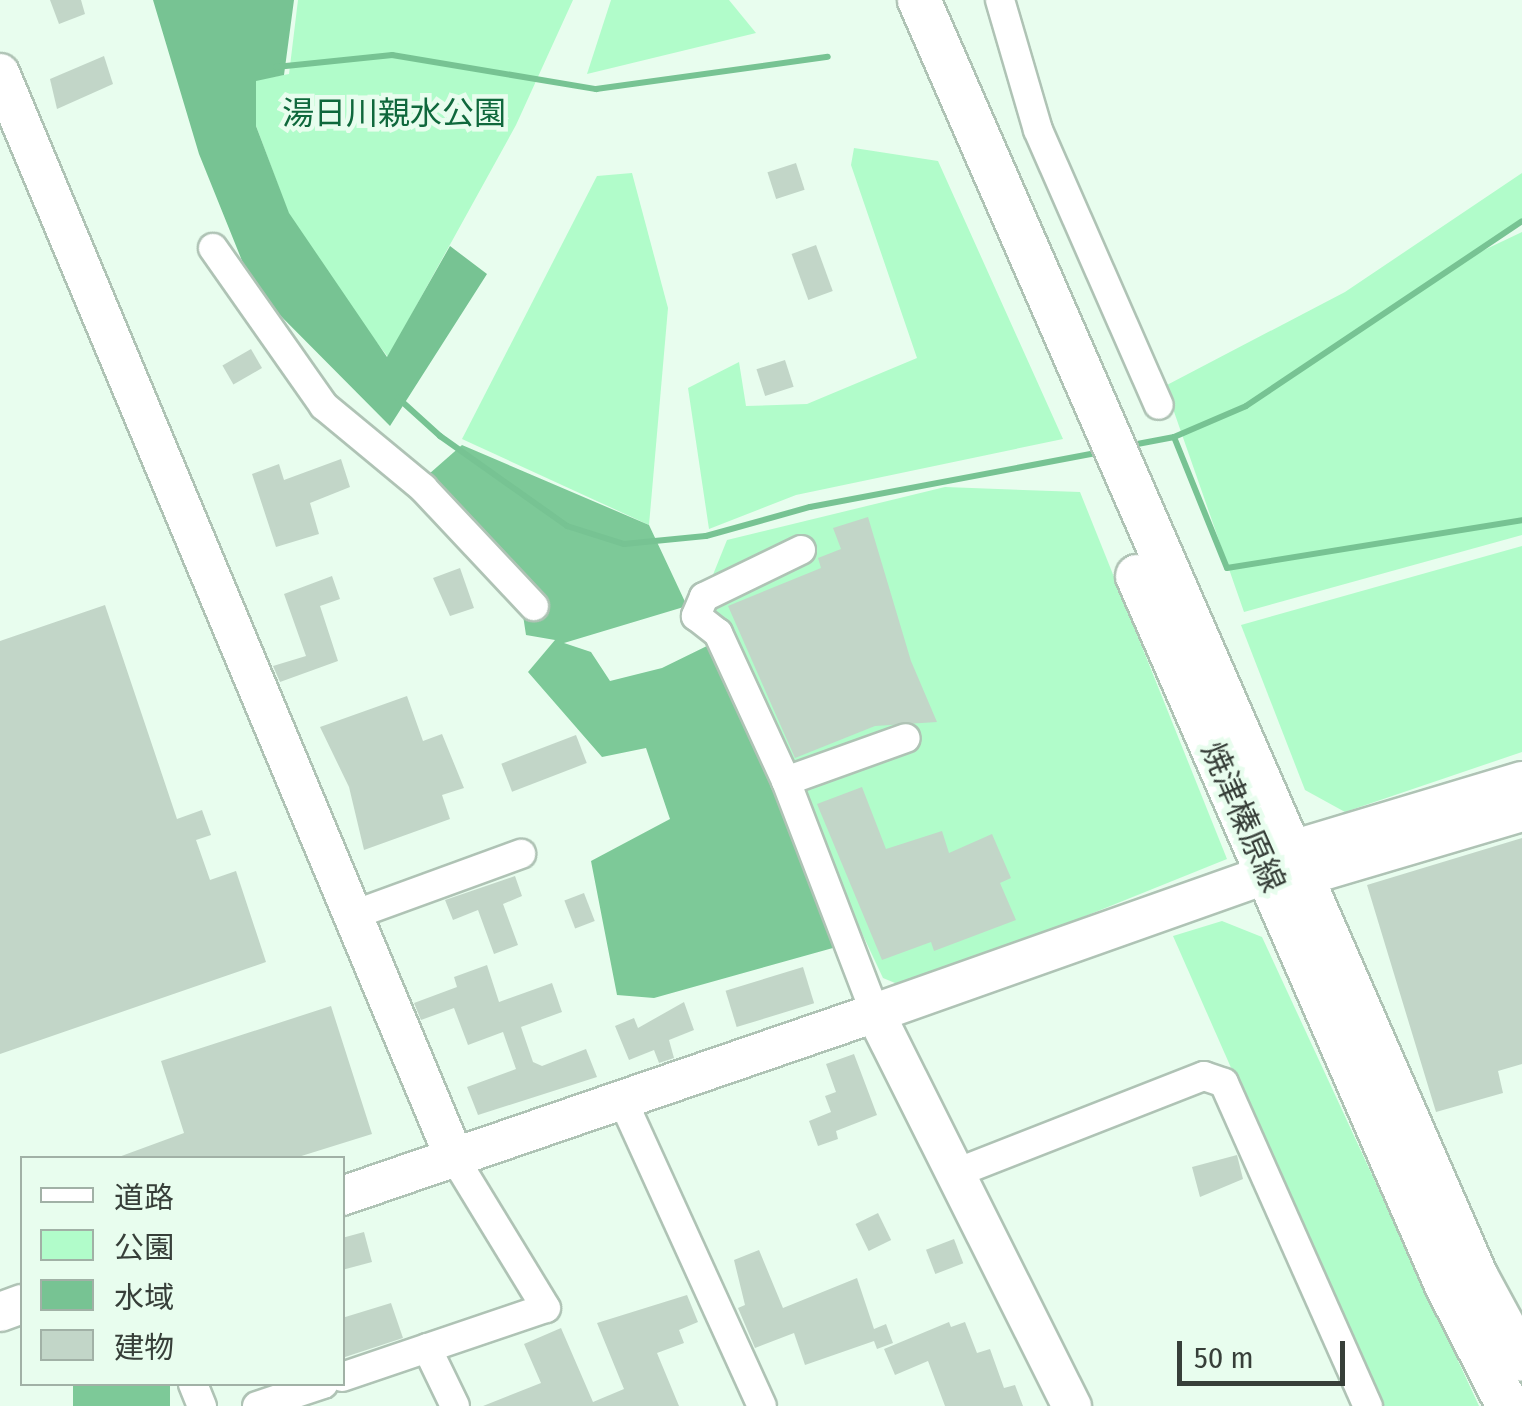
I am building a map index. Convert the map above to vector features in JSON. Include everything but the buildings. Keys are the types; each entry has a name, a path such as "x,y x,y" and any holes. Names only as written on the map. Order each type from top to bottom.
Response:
{"main road":[{"name":"焼津榛原線","path":"920,0 1011,215 1087,427 1118,498 1477,1277 1522,1360"},
{"name":"焼津榛原線","path":"1288,866 1446,1285 1508,1406"}],"street":[{"path":"1000,0 1038,130 1158,405"},
{"path":"0,73 455,1159 546,1308 345,1376"},
{"path":"213,248 324,406 423,488 534,606"},
{"path":"800,550 704,597 696,616 718,633 786,781 875,1013 1072,1406"},
{"path":"786,781 906,738"},
{"path":"345,1195 875,1013 1522,781"},
{"path":"1288,866 1522,812"},
{"path":"353,916 520,854"},
{"path":"956,1173 1204,1076 1224,1083 1368,1406"},
{"path":"622,1099 762,1406"},
{"path":"427,1348 455,1406"},
{"path":"256,1406 317,1386"}],"green space":[{"name":"湯日川親水公園","path":"298,0 573,0 516,125 388,357 299,242 251,112 256,80 289,74"},
{"name":"湯日川親水公園","path":"611,0 729,0 756,33 587,74"},
{"path":"854,148 938,161 1063,439 796,495 709,529 688,388 739,362 746,406 807,404 917,358 851,165"},
{"path":"632,173 668,308 649,525 462,439 597,176"},
{"path":"1522,173 1522,222 1461,261 1522,232 1522,535 1244,612 1165,386 1345,292"},
{"path":"945,487 1080,492 1227,859 907,988 883,978 704,597 727,540"},
{"path":"1522,546 1522,752 1345,812 1305,790 1241,625"},
{"path":"1222,921 1262,937 1479,1406 1380,1406 1173,936"}],"shaded area":[{"path":"462,445 649,525 687,606 564,643 591,652 610,681 662,668 711,644 840,946 654,998 617,995 591,861 670,819 646,748 602,757 528,672 555,640 526,635 519,589 429,474"},
{"path":"73,1386 170,1386 170,1406 73,1406"}],"water":[{"path":"153,0 294,0 284,75 256,81 256,126 289,213 387,357 450,246 487,274 390,426 253,288 199,154"}],"waterway":[{"path":"276,67 392,55 596,89 828,57"},
{"path":"1132,445 1174,437 1246,406 1522,221"},
{"path":"398,398 440,436 567,526 624,544 706,536 810,507 1100,452"},
{"path":"1174,437 1227,568 1522,520"}]}
